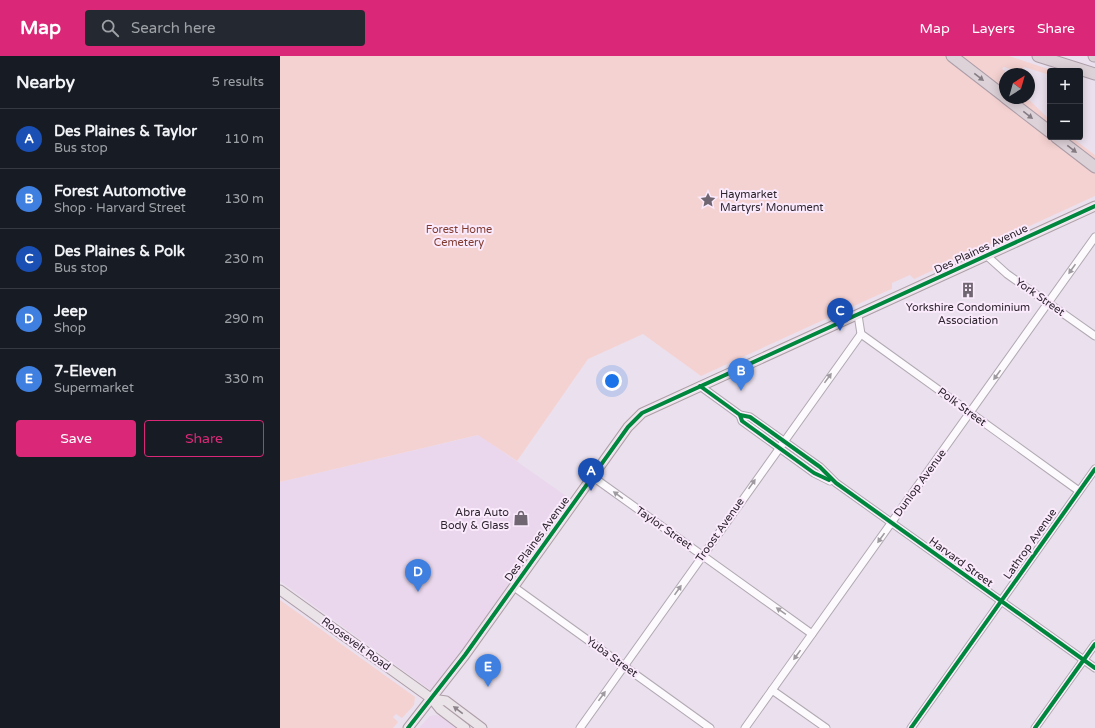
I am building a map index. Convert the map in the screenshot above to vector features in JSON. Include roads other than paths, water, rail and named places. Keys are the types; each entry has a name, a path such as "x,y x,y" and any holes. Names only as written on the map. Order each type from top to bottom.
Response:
{"highway":[{"path":"952,56 999,93"},
{"path":"1038,56 1095,74"},
{"path":"1014,104 1047,130"},
{"path":"1060,140 1095,167"}],"main road":[{"name":"Des Plaines Avenue","path":"408,728 432,699 634,420 642,413 1095,206"},
{"name":"Roosevelt Road","path":"280,590 432,699 440,709 464,728"},
{"name":"Roosevelt Road","path":"432,699 446,701 482,728"}],"street":[{"name":"Dunlop Avenue","path":"745,728 1095,237"},
{"name":"York Street","path":"987,256 1007,274 1095,336"},
{"path":"858,315 861,334"},
{"name":"Polk Street","path":"861,334 1079,491"},
{"name":"Troost Avenue","path":"580,728 778,447 861,334"},
{"name":"Harvard Street","path":"700,386 740,414 750,417 820,467 836,484"},
{"name":"Harvard Street","path":"740,414 742,421 814,473 836,484 1095,668"},
{"name":"Lathrop Avenue","path":"911,728 1095,469"},
{"name":"Taylor Street","path":"593,477 812,634"},
{"name":"Yuba Street","path":"514,587 710,728"},
{"path":"1035,728 1095,644"},
{"path":"772,690 826,728"}],"place":[{"name":"Haymarket Martyrs' Monument","path":"708,200"},
{"name":"Yorkshire Condominium Association","path":"968,290"},
{"name":"Des Plaines & Polk","path":"840,331"},
{"name":"Forest Automotive","path":"741,391"},
{"name":"Des Plaines & Taylor","path":"591,491"},
{"name":"Abra Auto Body & Glass","path":"521,518"},
{"name":"Jeep","path":"418,592"},
{"name":"7-Eleven","path":"488,687"}],"park label":[{"name":"Forest Home Cemetery","path":"459,235"}]}
